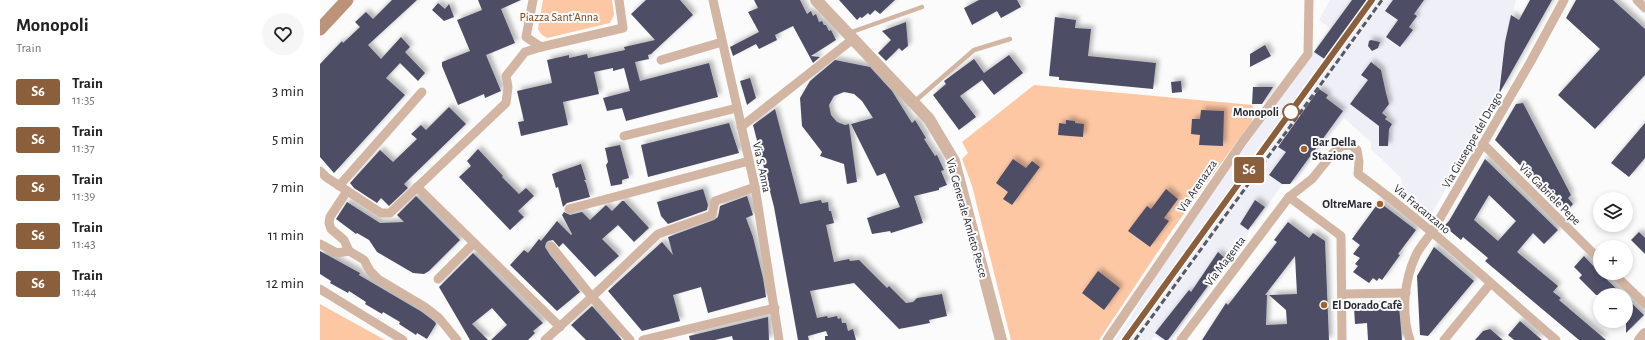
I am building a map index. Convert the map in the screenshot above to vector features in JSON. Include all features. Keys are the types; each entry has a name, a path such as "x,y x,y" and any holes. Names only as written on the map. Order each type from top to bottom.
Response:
{"main road":[{"path":"320,29 347,0"}],"street":[{"path":"533,0 526,37 541,47"},
{"path":"320,171 326,177 381,213 390,214 506,103 508,87 506,76 525,52 623,28 619,0"},
{"name":"Via S. Anna","path":"713,0 755,187 779,340"},
{"name":"Via Generale Amleto Pesce","path":"816,0 929,119 954,161 1001,340"},
{"name":"Via Arenazza","path":"1107,340 1242,141 1308,54 1309,0"},
{"name":"Via Giuseppe del Drago","path":"1410,340 1405,326 1406,284 1416,255 1432,232 1532,61 1564,0"},
{"path":"1637,0 1645,8"},
{"path":"741,127 850,36"},
{"path":"661,60 722,42"},
{"path":"422,92 343,188 330,217 329,224 331,229 344,240 349,251 364,260 370,271 378,279 439,318 457,340"},
{"path":"624,136 737,108"},
{"name":"Via Gabriele Pepe","path":"1483,144 1593,253"},
{"name":"Via Fracanzano","path":"1289,197 1312,179 1334,153 1342,146 1351,145 1357,150 1359,162 1358,174 1392,199 1432,232 1556,340"},
{"path":"569,209 749,161"},
{"path":"417,187 560,327"},
{"path":"545,340 658,234 712,215 714,201 755,187"},
{"path":"1289,197 1341,236 1342,340"},
{"name":"Via Magenta","path":"1181,340 1289,197"},
{"path":"320,244 337,253 349,251"},
{"path":"438,279 474,244"},
{"path":"551,246 592,297 630,340"},
{"path":"1620,280 1645,304"},
{"path":"1444,340 1490,284"},
{"path":"320,289 403,340"},
{"path":"1342,294 1406,293"},
{"path":"643,340 775,308"},
{"path":"1640,340 1645,334"}],"lane":[{"path":"850,36 922,7"},
{"path":"913,103 974,50 1010,39"}],"shaded area":[{"path":"1330,0 1516,0 1505,40 1497,98 1432,213 1403,190 1401,178 1371,149 1371,142 1344,118 1304,170 1291,184 1282,185 1171,340 1160,340 1155,336 1151,340 1115,340 1130,319 1172,249 1330,28 1319,20"}],"green space":[{"name":"Piazza Sant'Anna","path":"543,0 612,0 614,15 610,23 547,38 541,34 538,29"},
{"path":"1034,85 1253,105 1252,121 1175,226 1099,340 1011,340 972,186 962,159 968,153 962,142"},
{"path":"320,304 385,340 320,340"}],"building":[{"path":"392,0 417,0 368,45 381,59 401,37 410,47 405,52 425,73 418,81 400,63 386,78 405,95 334,173 320,157 320,64 342,41 343,43 360,27 355,22 366,12 373,19"},
{"path":"478,0 521,0 501,9 515,43 486,55 501,91 485,98 484,94 458,105 442,66 442,62 470,51 457,20 482,10"},
{"path":"646,0 680,0 693,15 651,54 648,55 649,59 635,62 640,81 709,63 718,97 626,121 622,108 607,111 603,98 630,91 624,68 613,71 613,68 594,72 599,94 563,102 568,125 521,136 518,122 524,121 517,91 552,83 547,60 569,55 569,58 587,54 588,58 625,50 624,47 655,40 631,14"},
{"path":"754,0 800,0 807,14 811,11 813,16 816,14 819,22 822,21 829,31 831,30 836,40 811,56 820,57 813,63 793,26 775,35 777,40 759,49 756,44 733,56 730,47 759,32 748,12 758,8"},
{"path":"839,0 895,0 880,14 875,10 870,15 868,13 857,20"},
{"path":"979,0 1017,0 1021,7 1001,18 997,11 972,25 964,8"},
{"path":"1352,0 1370,0 1326,60 1314,52"},
{"path":"1393,0 1424,0 1414,14 1417,16 1409,27 1413,30 1400,47 1386,37 1398,20 1385,11"},
{"path":"1530,0 1552,0 1499,94 1505,42 1511,15 1519,20"},
{"path":"1576,0 1613,0 1645,29 1645,75 1595,129 1558,95 1600,49 1566,18"},
{"path":"438,3 445,9 449,4 454,17 444,21 432,10"},
{"path":"1055,17 1076,20 1075,28 1091,29 1088,56 1156,63 1153,89 1059,80 1059,77 1049,76"},
{"path":"906,22 908,46 902,51 899,48 886,61 878,53 891,40 882,31"},
{"path":"1369,41 1380,42 1378,48 1372,51 1368,46"},
{"path":"1265,45 1271,56 1250,67 1250,54"},
{"path":"1009,55 1023,73 994,95 982,80 960,96 976,117 959,130 933,95 946,84 944,81 974,59 984,73"},
{"path":"835,60 870,67 892,91 912,123 915,120 926,138 924,139 935,156 937,155 944,170 941,171 947,185 939,188 939,190 914,196 923,223 891,233 890,231 872,234 867,218 900,207 885,173 877,176 851,124 873,118 862,101 854,94 844,92 834,96 829,105 831,115 837,122 845,125 849,124 857,182 847,184 844,164 820,156 822,152 802,126 800,98 810,81"},
{"path":"1371,62 1381,70 1389,104 1382,113 1387,117 1385,119 1392,124 1389,129 1388,146 1379,146 1379,126 1350,104 1368,80 1361,75"},
{"path":"750,78 756,98 747,105 740,81"},
{"path":"1181,81 1182,92 1172,93 1171,82"},
{"path":"1253,87 1273,87 1262,104 1252,104"},
{"path":"1319,89 1328,95 1326,98 1343,111 1290,184 1282,184 1269,175 1286,152 1278,147"},
{"path":"1523,103 1571,195 1568,198 1573,204 1566,212 1495,140 1516,104"},
{"path":"449,107 466,124 404,184 408,188 389,206 381,198 377,203 354,188 350,183 380,150 393,162 417,139 411,134 421,125 426,130"},
{"path":"775,109 800,204 821,200 822,203 828,202 829,211 831,211 834,223 826,225 834,262 849,259 850,261 859,260 887,288 889,286 906,303 913,302 917,298 942,294 947,316 929,320 930,323 899,329 854,283 810,291 817,318 837,316 838,319 841,318 842,323 846,323 848,331 853,329 856,340 825,340 825,336 828,336 826,331 808,336 809,340 798,340 774,207 753,125"},
{"path":"1201,110 1224,111 1223,146 1199,145 1200,135 1191,134 1192,119 1200,119"},
{"path":"1066,120 1084,124 1083,137 1058,135 1059,123 1066,124"},
{"path":"729,123 739,153 648,177 641,145"},
{"path":"1645,123 1645,158 1629,177 1611,163"},
{"path":"620,145 629,178 622,180 622,184 611,186 606,165 608,162 605,148"},
{"path":"478,149 519,194 526,188 534,196 518,211 524,217 510,230 459,177 471,166 467,161"},
{"path":"1013,159 1026,168 1032,161 1040,167 1012,205 1003,199 1008,192 996,183"},
{"path":"1485,159 1558,230 1544,244 1533,233 1517,252 1558,286 1553,292 1561,298 1559,300 1606,340 1579,340 1485,261 1488,258 1463,237 1461,240 1444,226 1449,221","holes":["1489,195 1516,221 1498,241 1474,220"]},
{"path":"581,164 586,180 584,180 590,197 567,203 563,207 558,187 556,188 552,174"},
{"path":"703,189 708,205 707,210 668,224 661,216 657,202"},
{"path":"1166,189 1178,199 1164,218 1169,221 1150,247 1128,231 1147,206 1151,209"},
{"path":"416,196 460,240 429,271 424,274 413,273 377,252 369,240 357,233 356,234 336,219 347,202 380,223 404,222 397,215"},
{"path":"747,196 753,215 746,218 753,237 766,297 708,313 701,287 673,295 680,321 642,331 608,291 662,242 673,255 668,237 714,220 718,217 720,206"},
{"path":"1255,200 1265,207 1248,230 1240,224"},
{"path":"622,201 624,201 649,228 634,242 618,225 602,239 619,256 595,277 563,243 559,247 553,240 546,243 545,247 550,255 580,292 557,311 510,265 524,250 528,253 539,239 541,241 557,221 571,235 572,234 562,215 564,212 570,215 582,212 590,220 606,205 612,211"},
{"path":"1379,202 1416,230 1398,254 1400,255 1382,280 1379,278 1377,281 1373,278 1369,283 1353,272 1358,266 1355,264 1360,258 1353,254 1360,245 1352,239"},
{"path":"1288,222 1309,238 1313,233 1325,241 1329,340 1202,340 1226,303 1228,305 1277,242 1274,240","holes":["1295,256 1297,294 1269,295 1286,310 1287,324 1266,325 1267,295 1265,295"]},
{"path":"1639,232 1645,238 1645,254 1633,242 1633,240 1631,240"},
{"path":"1434,247 1474,281 1428,336 1420,335 1417,276"},
{"path":"320,251 360,273 359,275 422,312 435,322 436,324 427,339 417,333 416,335 399,324 400,322 365,304 366,302 349,291 348,293 330,283 331,281 320,274"},
{"path":"1218,252 1227,260 1168,340 1165,340 1155,333 1189,290 1191,292"},
{"path":"473,253 543,323 533,331 535,333 528,340 491,340 507,325 492,308 472,324 488,340 470,340 439,287"},
{"path":"1584,256 1593,266 1593,280 1607,280 1616,288 1593,288 1593,292 1579,278 1582,275 1574,267"},
{"path":"1098,271 1120,288 1104,310 1082,293"},
{"path":"1633,305 1644,315 1633,326"},
{"path":"592,306 622,340 586,340 571,325"},
{"path":"1399,306 1402,340 1368,340 1367,323 1355,324 1354,307"},
{"path":"768,317 769,340 733,340 732,336 715,340 690,340 689,336"},
{"path":"1520,321 1542,340 1514,340 1508,335"},
{"path":"1626,328 1631,328 1626,333"},
{"path":"1490,329 1503,340 1475,340 1483,331"}],"railway":[{"path":"1125,340 1372,0"},
{"path":"1135,340 1382,0"}],"train":[{"name":"S6","path":"1125,340 1372,0"}],"place":[{"name":"Monopoli","path":"1291,112"},
{"name":"Bar Della Stazione","path":"1304,149"},
{"name":"OltreMare","path":"1380,204"},
{"name":"El Dorado Cafè","path":"1324,305"}]}
